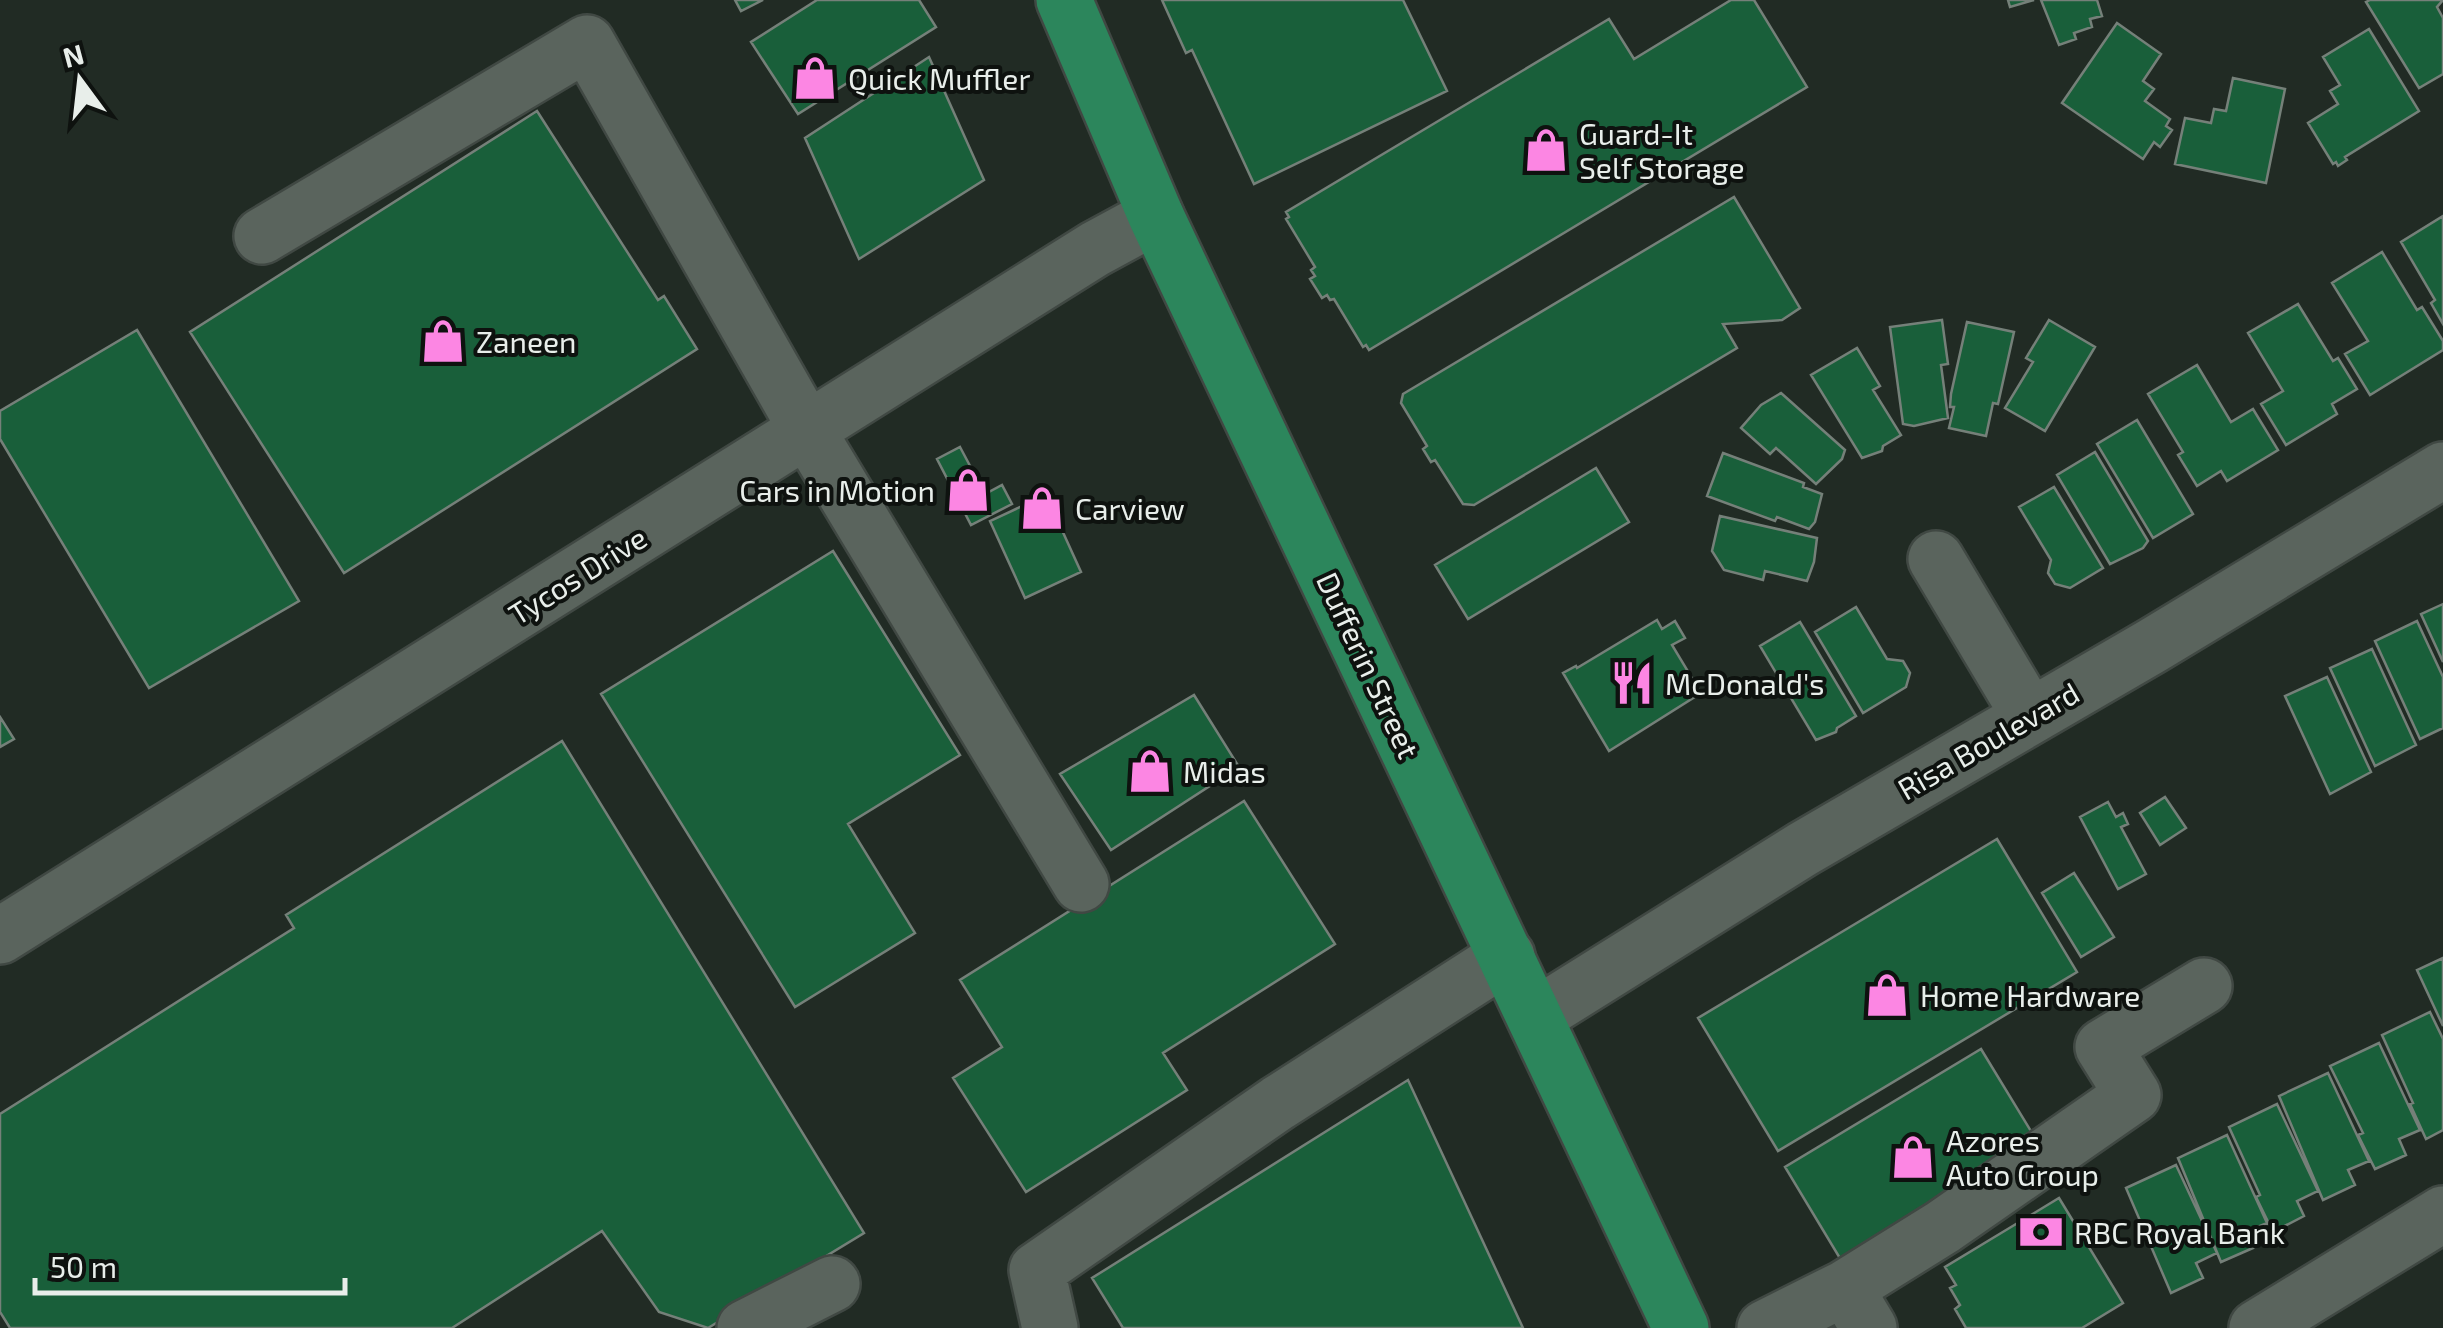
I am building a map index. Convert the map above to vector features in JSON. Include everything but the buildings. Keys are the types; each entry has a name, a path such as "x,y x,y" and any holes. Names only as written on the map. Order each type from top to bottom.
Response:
{"main road":[{"name":"Dufferin Street","path":"1064,0 1156,216 1681,1328"}],"street":[{"path":"262,236 587,44 807,430 1080,884"},
{"name":"Tycos Drive","path":"0,936 1095,249 1156,216"},
{"name":"Risa Boulevard","path":"1536,1016 1803,849 2152,646 2443,470"},
{"path":"1936,559 2029,716"},
{"path":"1050,1328 1036,1270 1278,1103 1508,956"},
{"path":"1765,1328 1857,1308 1943,1226 2133,1095 2103,1047 2204,986"},
{"path":"2257,1328 2443,1214"},
{"path":"745,1328 832,1284"}],"place":[{"name":"Quick Muffler","path":"815,78"},
{"name":"Guard-It Self Storage","path":"1546,150"},
{"name":"Zaneen","path":"443,341"},
{"name":"Cars in Motion","path":"968,490"},
{"name":"Carview","path":"1042,508"},
{"name":"McDonald's","path":"1632,683"},
{"name":"Midas","path":"1150,771"},
{"name":"Home Hardware","path":"1887,995"},
{"name":"Azores Auto Group","path":"1913,1157"},
{"name":"RBC Royal Bank","path":"2041,1232"}]}
